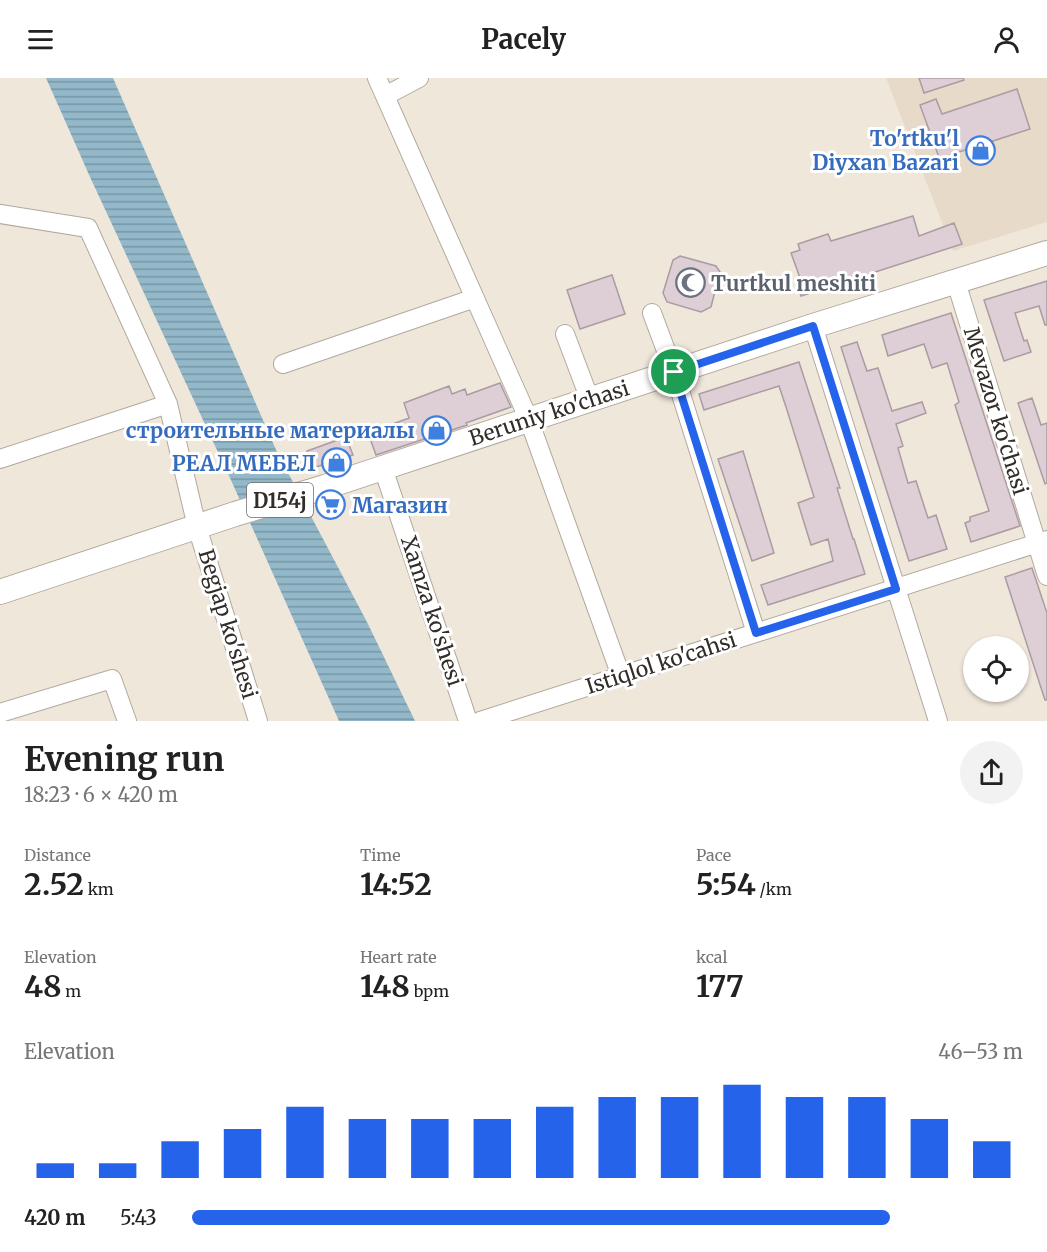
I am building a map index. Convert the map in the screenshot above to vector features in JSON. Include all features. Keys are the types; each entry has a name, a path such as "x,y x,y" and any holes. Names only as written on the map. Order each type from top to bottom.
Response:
{"main road":[{"name":"Beruniy ko'chasi","path":"197,527 813,326 1047,254"},
{"path":"0,591 197,527"}],"street":[{"path":"377,78 529,420 621,676"},
{"path":"385,96 418,78"},
{"name":"Begjap ko'shesi","path":"0,214 88,228 168,404 197,527 258,721"},
{"name":"Mevazor ko'chasi","path":"956,282 1042,541 1047,576"},
{"path":"283,364 475,298"},
{"path":"652,313 674,372 756,633"},
{"path":"813,326 938,721"},
{"path":"565,334 590,400"},
{"path":"0,459 168,404"},
{"name":"Xamza ko'shesi","path":"383,468 468,721"},
{"name":"Istiqlol ko'cahsi","path":"480,721 1042,541"},
{"path":"0,712 112,679 126,721"}],"shaded area":[{"name":"To'rtku'l Diyxan Bazari","path":"886,78 1047,78 1047,222 953,251"}],"water":[{"path":"46,78 113,78 277,452 367,622 415,721 339,721"}],"building":[{"path":"919,78 963,78 964,80 924,93"},
{"path":"1017,89 1030,129 940,160 920,105 936,99 942,114"},
{"path":"913,216 919,236 954,223 962,244 801,296 796,280 800,278 791,253 800,250 798,244 828,234 831,241"},
{"path":"680,256 716,266 720,272 711,307 701,312 667,302 663,293 673,260"},
{"path":"612,275 625,314 580,329 567,290"},
{"path":"1047,281 1047,325 1045,325 1039,306 1015,313 1024,341 1027,340 1031,352 1004,361 984,300"},
{"path":"951,313 1020,526 971,542 965,523 970,521 970,517 989,511 955,405 959,402 947,363 932,368 924,344 888,356 882,335"},
{"path":"857,342 867,371 878,368 892,411 922,402 926,413 896,424 903,446 898,448 908,483 916,481 928,518 936,515 947,549 909,561 841,347"},
{"path":"799,362 865,574 768,605 761,585 833,561 828,539 811,545 798,503 814,497 787,410 779,386 704,410 699,394"},
{"path":"500,383 511,407 466,423 467,425 376,455 368,433 409,418 404,403 449,386 452,394 465,389 467,395"},
{"path":"1032,398 1041,425 1047,423 1047,483 1045,484 1018,403"},
{"path":"346,437 353,455 313,468 307,451"},
{"path":"743,451 774,553 752,561 718,459"},
{"path":"1032,568 1047,613 1047,700 1045,700 1029,651 1029,636 1024,636 1005,577"}],"place":[{"name":"To'rtku'l Diyxan Bazari","path":"980,150"},
{"name":"Turtkul meshiti","path":"690,283"},
{"name":"строительные материалы","path":"436,430"},
{"name":"РЕАЛ МЕБЕЛ","path":"337,463"},
{"name":"Магазин","path":"331,505"}],"route":[{"path":"813,326 896,589 756,633 674,372 813,326"}]}
